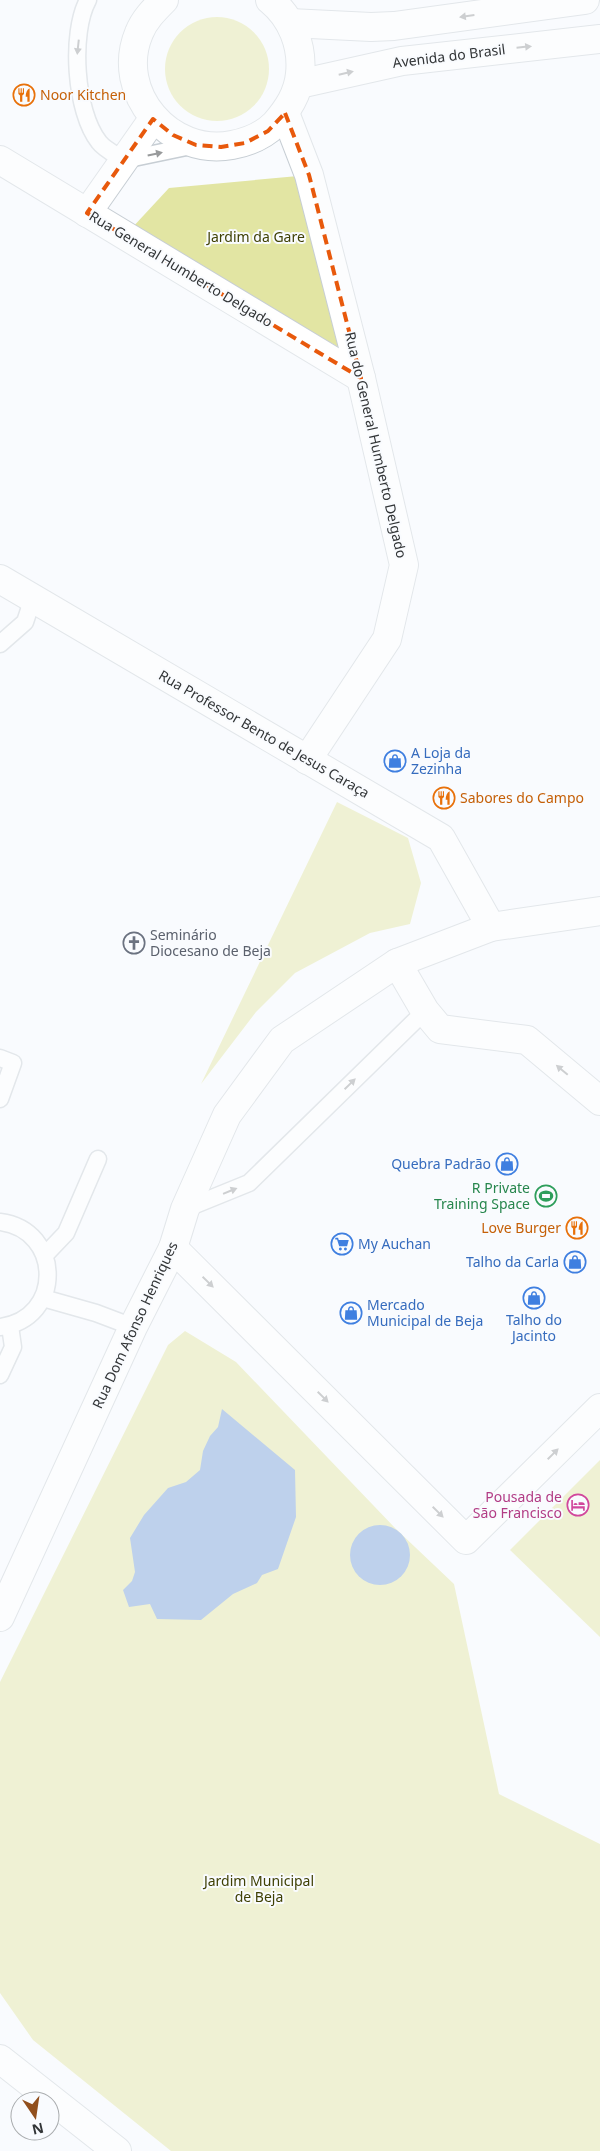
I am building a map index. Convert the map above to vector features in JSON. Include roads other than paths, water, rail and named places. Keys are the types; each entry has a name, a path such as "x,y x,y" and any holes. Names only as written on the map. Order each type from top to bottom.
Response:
{"street":[{"path":"155,5 139,34 133,56 134,79 141,100 154,119 173,135 196,145 221,147 245,143 268,131 285,113 299,84 301,63 298,42 290,23 278,6 270,0"},
{"path":"290,23 371,27 394,26 585,0"},
{"name":"Avenida do Brasil","path":"299,84 402,61 600,39"},
{"name":"Rua do General Humberto Delgado","path":"285,113 309,175 361,378 404,565 387,639 307,760"},
{"path":"88,213 154,119"},
{"name":"Rua General Humberto Delgado","path":"0,160 361,378"},
{"name":"Rua Professor Bento de Jesus Caraça","path":"0,579 441,838 491,927"},
{"name":"Rua Dom Afonso Henriques","path":"0,1617 132,1327 173,1248 184,1209 227,1114 282,1040 396,963 491,927 600,911"},
{"path":"396,963 425,1011 440,1029 527,1040 600,1101"},
{"path":"173,1248 466,1540 600,1408"},
{"path":"2,2057 117,2151"}],"lane":[{"path":"88,0 81,12 76,62 83,109 99,143 124,160 196,145"},
{"path":"0,644 25,622 33,598"},
{"path":"184,1209 249,1183 425,1011"},
{"path":"0,1058 13,1063 0,1099"},
{"path":"45,1255 66,1233 98,1159"},
{"path":"0,1222 24,1230 36,1241 45,1255 48,1270 43,1298 35,1310 24,1320 5,1326 13,1347 0,1375"},
{"path":"43,1298 96,1313 132,1327"}],"water":[{"path":"222,1409 295,1470 296,1517 278,1569 262,1575 257,1583 233,1594 201,1620 157,1619 150,1604 129,1607 123,1590 132,1581 135,1572 130,1538 144,1515 168,1488 186,1482 200,1470 203,1451 210,1436 218,1427"},
{"path":"374,1525 386,1525 397,1530 405,1538 410,1549 408,1567 397,1580 386,1585 374,1585 363,1580 355,1572 350,1561 350,1549 355,1538 363,1530"}],"place":[{"name":"Noor Kitchen","path":"24,95"},
{"name":"A Loja da Zezinha","path":"395,761"},
{"name":"Sabores do Campo","path":"444,798"},
{"name":"Seminário Diocesano de Beja","path":"134,943"},
{"name":"Quebra Padrão","path":"507,1164"},
{"name":"R Private Training Space","path":"546,1196"},
{"name":"Love Burger","path":"577,1228"},
{"name":"My Auchan","path":"342,1244"},
{"name":"Talho da Carla","path":"575,1262"},
{"name":"Talho do Jacinto","path":"534,1298"},
{"name":"Mercado Municipal de Beja","path":"351,1313"},
{"name":"Pousada de São Francisco","path":"578,1505"}],"park label":[{"name":"Jardim da Gare","path":"256,237"},
{"name":"Jardim Municipal de Beja","path":"259,1889"}]}
